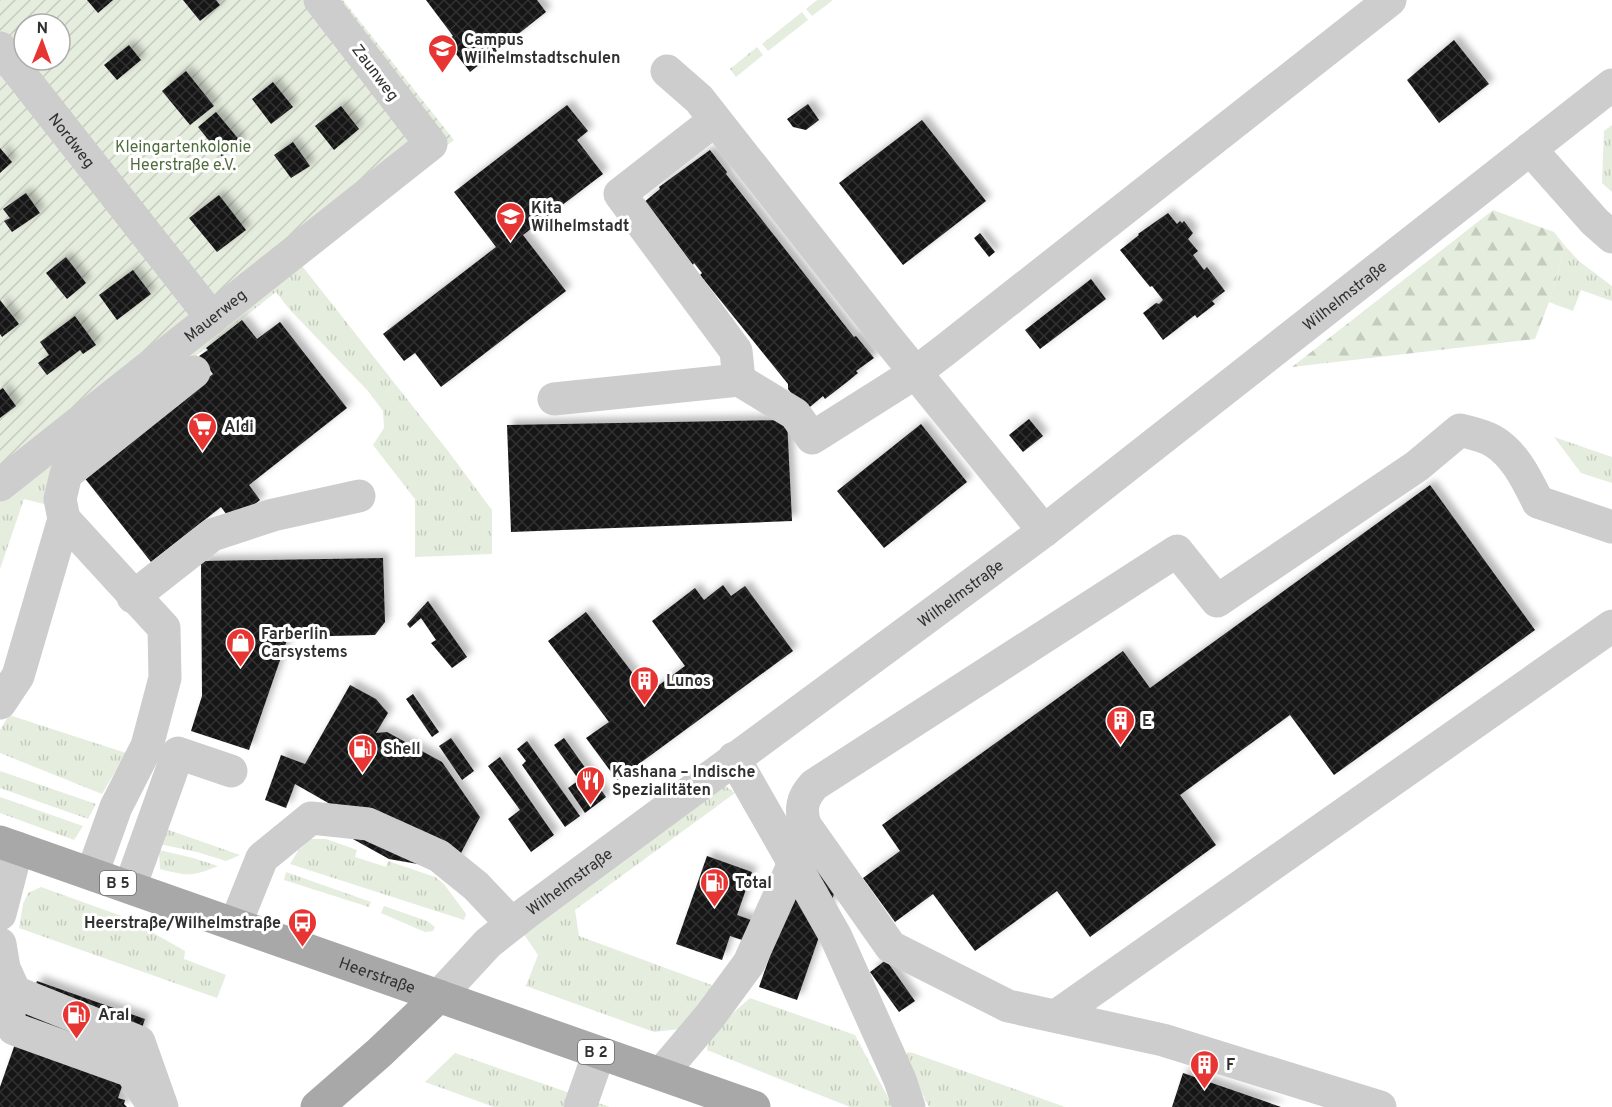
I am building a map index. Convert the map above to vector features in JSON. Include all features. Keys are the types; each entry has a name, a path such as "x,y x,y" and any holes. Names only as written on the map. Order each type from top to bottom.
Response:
{"main road":[{"name":"Heerstraße","path":"8,845 754,1107"},
{"name":"Wilhelmstraße","path":"317,1107 439,996"}],"street":[{"name":"Zaunweg","path":"320,0 431,144"},
{"path":"554,399 739,380 795,414 812,438 915,373 1390,0"},
{"name":"Nordweg","path":"0,48 212,318"},
{"path":"668,71 699,99 915,373 1044,531"},
{"name":"Wilhelmstraße","path":"439,996 488,943 512,924 1044,531 1612,85"},
{"path":"715,120 620,195 736,351 739,380"},
{"name":"Mauerweg","path":"0,485 431,144"},
{"path":"1530,149 1595,222 1612,237"},
{"path":"0,703 18,676 64,519 60,499 66,474 194,372"},
{"path":"1380,1107 1163,1040 1008,1006 891,947 804,825 802,804 806,793 824,778 1176,551 1218,601 1417,466 1460,430 1494,441 1521,469 1538,502 1612,527"},
{"path":"134,597 212,535 273,516 359,496"},
{"path":"64,519 164,628 165,678 147,746 116,807 92,874"},
{"path":"1056,1016 1612,626"},
{"path":"130,887 178,753 231,771"},
{"path":"734,758 836,937 900,1080 909,1107"},
{"path":"235,925 262,858 311,818 368,824 439,856 476,886 512,924"},
{"path":"0,914 8,845"},
{"path":"661,1074 710,1017 749,963 794,863"},
{"path":"0,944 4,968 15,992 139,1042 162,1107"},
{"path":"0,1000 14,1029 132,1071 154,1107"},
{"path":"580,1107 599,1053"}],"green space":[{"name":"Kleingartenkolonie Heerstraße e.V.","path":"0,0 343,0 454,140 0,495"},
{"path":"817,0 833,0 812,16 806,9"},
{"path":"802,12 808,20 768,51 762,44"},
{"path":"757,47 763,55 736,77 730,69"},
{"path":"1612,125 1612,192 1602,183 1604,131"},
{"path":"1493,210 1554,232 1565,246 1549,302 1535,339 1292,367"},
{"path":"1565,246 1580,262 1612,286 1612,301 1581,290 1573,311 1549,302"},
{"path":"299,262 492,510 492,554 415,557 415,499 373,445 384,428 383,411 368,391 290,310 276,292 56,467 44,504 24,499 0,569 0,495"},
{"path":"1554,437 1612,457 1612,483 1581,473"},
{"path":"9,715 126,753 102,794 0,753 0,730"},
{"path":"0,771 96,804 88,819 0,788"},
{"path":"724,785 735,793 575,910 579,936 717,987 680,1029 654,1032 526,986 538,955 523,933"},
{"path":"0,797 83,826 74,840 0,813"},
{"path":"163,828 240,855 226,861 159,844"},
{"path":"310,839 326,839 357,850 355,857 386,867 388,861 435,877 444,884 466,914 464,920 290,864 298,851"},
{"path":"159,850 218,866 189,874 160,869"},
{"path":"286,872 371,902 369,907 284,880"},
{"path":"41,887 127,918 185,951 184,959 226,975 217,998 19,928 23,904 28,893"},
{"path":"384,906 427,921 435,927 433,931 425,932 381,913"},
{"path":"750,998 855,1035 893,1107 850,1107 707,1050 712,1036"},
{"path":"907,1052 1065,1107 929,1107 908,1065"},
{"path":"455,1053 610,1107 494,1107 425,1082"}],"building":[{"path":"87,0 113,0 98,13"},
{"path":"183,0 216,0 220,5 200,21"},
{"path":"426,0 537,0 546,12 470,72 446,41 453,36"},
{"path":"1454,40 1489,84 1439,123 1407,80"},
{"path":"129,45 141,60 117,80 104,65"},
{"path":"186,71 214,106 190,125 162,91"},
{"path":"273,82 293,107 271,124 252,99"},
{"path":"808,104 819,120 806,130 793,127 787,119"},
{"name":"Kita Wilhelmstadt","path":"567,105 588,131 577,140 603,174 523,235 566,291 441,387 415,353 404,361 383,334 496,247 454,192"},
{"path":"341,106 359,129 334,150 315,126"},
{"path":"216,112 241,142 223,158 198,127"},
{"path":"922,120 986,201 903,265 839,183"},
{"path":"293,142 310,166 291,178 274,155"},
{"path":"0,148 12,162 0,173"},
{"path":"710,150 727,172 726,174 854,337 856,336 874,358 825,399 823,396 805,411 788,389 788,384 700,275 702,273 643,203 660,189 659,187"},
{"path":"26,193 40,213 12,232 4,221 10,218 3,209"},
{"path":"219,195 246,230 217,252 189,218"},
{"path":"1168,213 1177,224 1184,221 1193,233 1188,239 1198,251 1193,255 1204,270 1207,267 1225,291 1212,301 1215,304 1197,318 1195,315 1163,340 1143,313 1163,300 1120,250"},
{"path":"980,233 995,252 989,257 974,238"},
{"path":"66,257 86,283 67,299 46,273"},
{"path":"133,270 151,294 117,320 99,295"},
{"path":"1091,279 1106,299 1040,349 1025,330"},
{"path":"0,300 19,324 2,337 0,334"},
{"path":"75,316 96,345 83,354 80,350 47,375 38,363 49,355 40,342"},
{"name":"Aldi","path":"242,320 257,339 280,322 347,408 249,485 260,500 232,522 221,507 151,562 83,476 213,374 199,356"},
{"path":"3,388 16,406 0,418 0,390"},
{"path":"1029,419 1043,436 1023,452 1009,435"},
{"path":"787,420 792,521 511,532 507,425"},
{"path":"921,424 967,482 884,548 837,491"},
{"name":"E","path":"1430,485 1535,630 1334,775 1290,715 1180,795 1216,845 1090,937 1057,891 975,951 933,894 895,922 863,878 900,851 882,825 1123,651 1150,688"},
{"name":"Farberlin Carsystems","path":"383,558 385,622 375,635 288,637 249,750 191,731 202,696 201,561"},
{"path":"723,585 731,596 745,586 793,651 617,780 586,738 609,722 548,641 586,612 648,693 685,666 652,621 695,588 704,600"},
{"path":"428,601 467,657 452,668 431,643 436,640 421,618 410,628 407,624"},
{"name":"Shell","path":"350,685 376,699 388,713 376,733 387,732 442,762 480,817 452,870 389,859 333,828 330,804 295,784 286,808 265,800 281,755 305,764"},
{"path":"413,694 439,732 432,737 406,699"},
{"path":"451,738 474,771 462,780 439,746"},
{"path":"564,738 606,797 585,813 568,788 579,780 554,745"},
{"path":"527,741 580,816 565,827 522,765 526,761 517,749"},
{"path":"500,757 554,835 531,852 508,819 520,810 488,766"},
{"path":"807,852 835,891 797,1000 759,987 772,950 730,936 722,960 676,944 707,856 752,872 737,915 780,930"},
{"path":"886,960 915,1001 899,1012 870,972"},
{"name":"Aral","path":"37,981 145,1019 118,1098 125,1100 124,1104 127,1107 0,1107 0,1087"},
{"name":"F","path":"1183,1073 1281,1107 1172,1107"}],"place":[{"name":"Campus Wilhelmstadtschulen","path":"443,74"},
{"name":"Kita Wilhelmstadt","path":"510,242"},
{"name":"Aldi","path":"203,452"},
{"name":"Farberlin Carsystems","path":"240,668"},
{"name":"Lunos","path":"645,706"},
{"name":"E","path":"1121,746"},
{"name":"Shell","path":"362,774"},
{"name":"Kashana – Indische Spezialitäten","path":"591,806"},
{"name":"Total","path":"714,908"},
{"name":"Heerstraße/Wilhelmstraße","path":"302,948"},
{"name":"Aral","path":"77,1040"},
{"name":"F","path":"1205,1090"}]}
